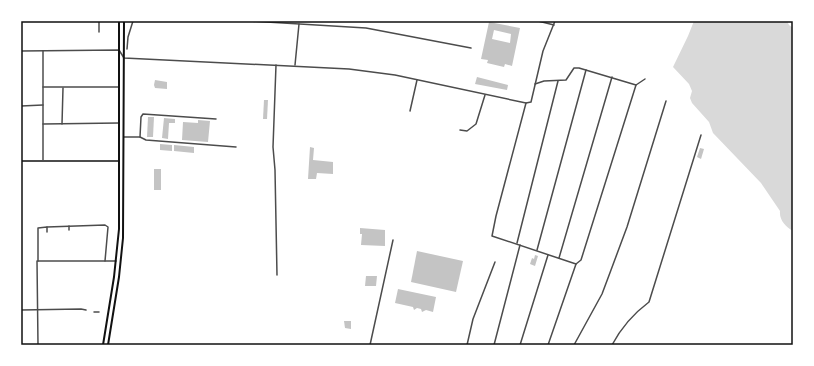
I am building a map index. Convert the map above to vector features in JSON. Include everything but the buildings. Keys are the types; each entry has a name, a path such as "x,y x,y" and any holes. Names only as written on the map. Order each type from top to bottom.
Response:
{"main road":[{"path":"103,345 116,261 119,230 119,21"},
{"path":"108,345 123,249 124,21"},
{"path":"119,161 124,164"}],"street":[{"path":"98,21 98,32"},
{"path":"127,49 128,37 133,21"},
{"path":"249,21 366,28 471,48"},
{"path":"538,21 554,25"},
{"path":"21,51 119,50 124,58 335,67 376,72 526,103 531,102 544,51 555,21"},
{"path":"294,66 299,24"},
{"path":"43,50 43,161"},
{"path":"276,65 273,147 275,170 277,275"},
{"path":"535,84 544,81 566,80 574,68 579,68 636,85"},
{"path":"537,250 586,70"},
{"path":"558,258 612,77"},
{"path":"410,111 417,80"},
{"path":"548,345 576,264 581,260 636,85 645,80"},
{"path":"517,244 558,81"},
{"path":"43,87 119,87"},
{"path":"62,124 63,87"},
{"path":"460,130 467,131 476,124 485,95"},
{"path":"574,345 602,294 612,270 627,227 666,101"},
{"path":"526,103 492,236 576,264"},
{"path":"21,106 43,105"},
{"path":"140,137 141,117 144,114 216,119"},
{"path":"43,124 119,123"},
{"path":"612,345 625,324 635,313 649,302 668,236 701,135"},
{"path":"124,137 140,137 146,140 236,148"},
{"path":"21,161 119,161"},
{"path":"38,345 38,228 105,225 108,227 105,261"},
{"path":"47,227 47,232"},
{"path":"370,345 393,240"},
{"path":"494,345 520,245"},
{"path":"520,345 548,254"},
{"path":"38,261 116,261"},
{"path":"467,345 473,319 495,262"},
{"path":"21,310 86,310"},
{"path":"94,312 99,312"}],"shaded area":[{"path":"694,21 787,21 793,28 793,231 784,223 780,211 761,183 713,133 709,122 692,103 690,98 692,91 689,84 673,67"}]}
